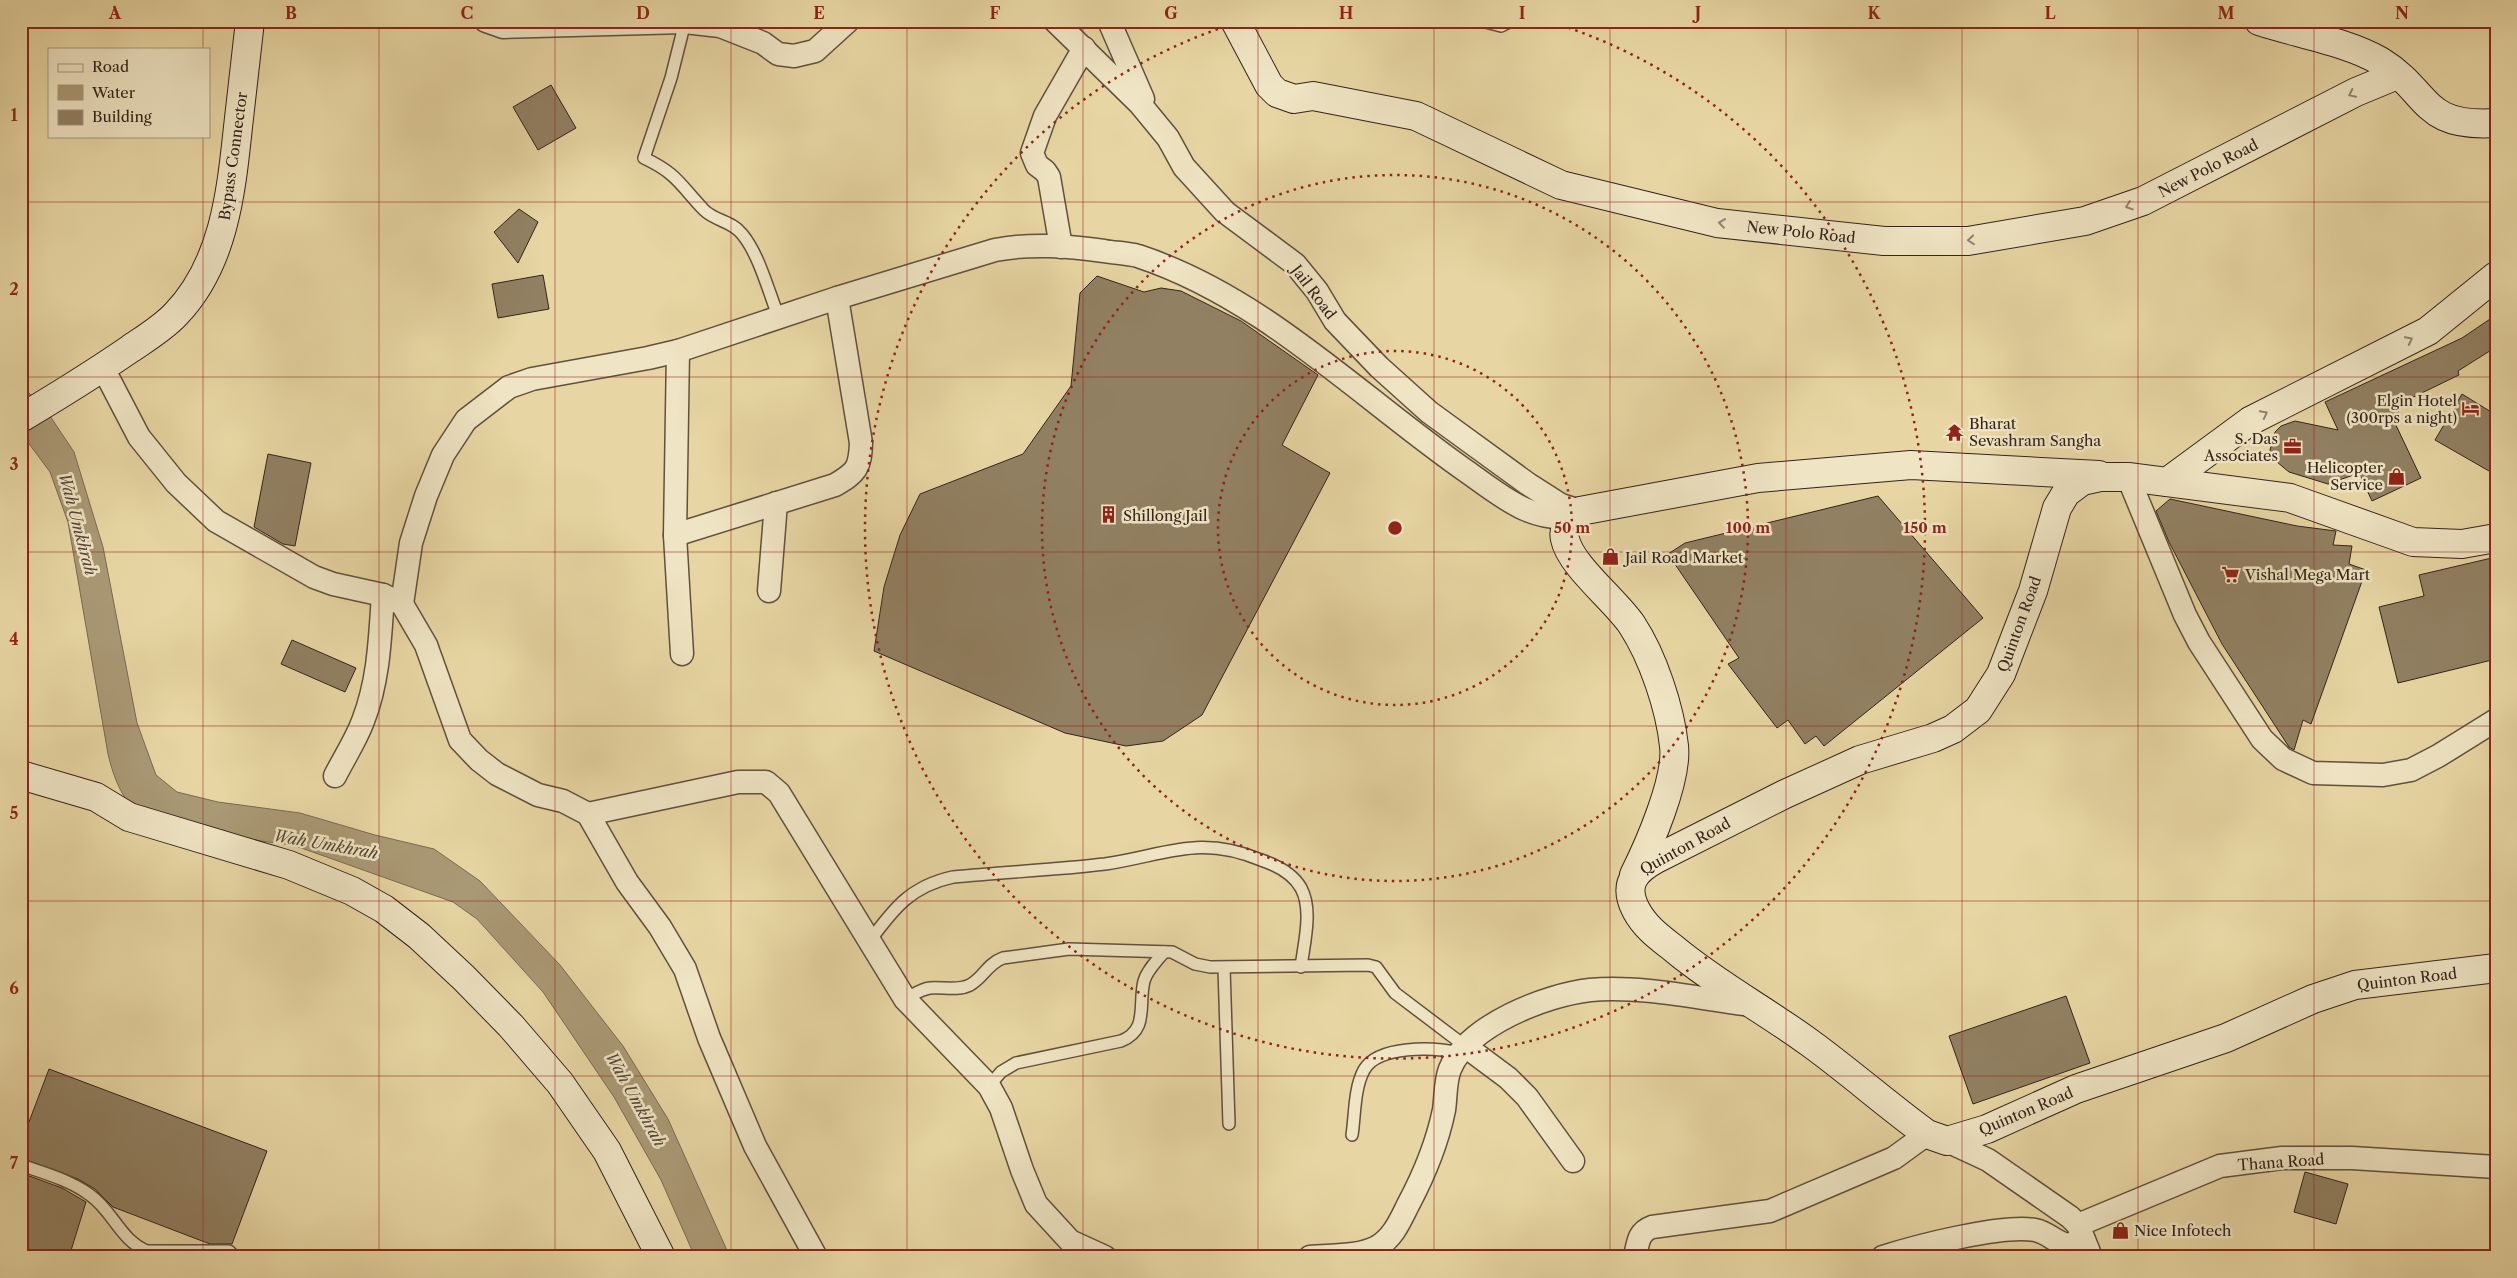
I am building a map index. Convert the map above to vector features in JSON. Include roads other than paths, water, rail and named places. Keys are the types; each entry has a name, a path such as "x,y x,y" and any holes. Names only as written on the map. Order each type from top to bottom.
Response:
{"street":[{"name":"Bypass Connector","path":"21,418 93,374 175,316 197,288 214,254 225,220 250,21"},
{"path":"486,21 503,27 685,22 720,26 763,43 778,54 794,56 814,51 848,21"},
{"name":"Jail Road","path":"1055,21 1150,116 1168,138 1184,167 1225,212 1295,264 1318,291 1335,321 1379,367 1429,412 1528,484 1577,513"},
{"path":"1108,21 1150,116"},
{"name":"New Polo Road","path":"1235,21 1269,85 1277,93 1285,96 1294,99 1313,96 1416,116 1561,185 1717,223 1884,241 1968,241 2085,221 2143,201 2356,92 2397,75"},
{"path":"2259,21 2350,48 2379,61 2397,75 2428,106 2446,118 2475,124 2496,123"},
{"path":"1061,247 1049,177 1037,165 1032,152 1045,116 1084,48"},
{"path":"335,776 363,723 371,698 393,600 426,496 443,455 466,420 509,387 532,379 678,351 837,298 995,250 1020,245 1061,247 1136,256 1176,271 1215,290 1283,333 1448,459 1517,506 1542,517 1561,518 1577,513 1758,478 1911,464 2045,470 2125,477 2185,615 2199,642 2262,739 2283,759 2313,773 2383,775 2411,770 2438,756 2496,720"},
{"path":"2167,482 2250,421 2428,331 2496,276"},
{"path":"675,535 835,485 854,474 860,461 861,443 837,298"},
{"path":"678,351 675,535 682,654"},
{"path":"93,374 139,437 176,483 216,521 314,577 393,600 426,645 460,740 479,760 497,774 538,795 564,801 588,814 627,882 660,927 685,969 709,1038 755,1146 816,1257"},
{"name":"Quinton Road","path":"2496,538 2462,544 2413,542 2290,498 2125,477 2100,477 2082,481 2066,493 2057,508 2032,591 2001,674 1978,710 1953,729 1860,760 1785,794 1642,867 1633,876 1631,889 1636,909 1649,928 1699,970 1809,1042 1937,1137 2008,1121 2076,1090 2226,1038 2313,999 2355,985 2496,968"},
{"path":"769,591 776,503"},
{"path":"1577,513 1566,528 1566,544 1584,571 1632,626 1647,653 1667,709 1675,748 1669,785 1646,849 1633,876"},
{"path":"21,775 96,797 138,820 289,865 352,891 391,914 419,936 464,978 511,1026 560,1083 607,1151 660,1257"},
{"path":"588,814 738,782 766,782 779,793 905,999 989,1086 1001,1108 1022,1170 1036,1204 1070,1241 1105,1257"},
{"path":"1310,1257 1377,1252 1394,1233 1426,1172 1444,1111 1449,1071 1462,1049 1476,1035 1516,1012 1561,995 1615,988 1753,1005"},
{"path":"1462,1049 1508,1078 1527,1097 1573,1161"},
{"path":"1635,1257 1640,1236 1644,1230 1652,1227 1770,1211 1894,1158 1937,1137 1988,1160 2070,1217 2076,1244"},
{"name":"Thana Road","path":"2076,1244 2220,1166 2282,1158 2352,1158 2496,1167"},
{"path":"1883,1257 1974,1235 2016,1229 2039,1230 2076,1244"}],"lane":[{"path":"1482,21 1501,26 1511,21"},
{"path":"685,22 670,78 644,158 671,173 707,212 730,222 743,234 753,251 779,318"},
{"path":"869,942 890,913 914,890 933,881 953,877 1105,864 1185,847 1217,847 1246,854 1270,863 1291,876 1301,889 1307,908 1301,967"},
{"path":"905,999 924,989 968,986 980,978 986,968 1003,958 1069,949 1172,952 1195,964 1224,968 1376,967 1395,993 1462,1049"},
{"path":"989,1086 1001,1072 1016,1063 1132,1037 1139,1026 1144,979 1164,952"},
{"path":"1224,968 1229,1124"},
{"path":"1352,1135 1360,1084 1364,1070 1372,1060 1386,1055 1428,1048 1462,1049"},
{"path":"21,1165 61,1180 90,1195 111,1216 125,1237 135,1246 148,1251 229,1251 235,1257"}],"water":[{"name":"Wah Umkhrah","path":"21,385 46,410 74,452 103,547 137,723 156,775 177,792 218,802 300,813 375,835 434,849 480,881 560,965 623,1046 668,1119 730,1257 695,1257 661,1180 614,1097 543,992 477,919 453,902 293,845 252,840 132,808 117,782 108,754 68,522 50,472 21,433"}],"place":[{"name":"Elgin Hotel (300rps a night)","path":"2471,409"},
{"name":"Bharat Sevashram Sangha","path":"1955,432"},
{"name":"S. Das Associates","path":"2292,447"},
{"name":"Helicopter Service","path":"2397,476"},
{"name":"Shillong Jail","path":"1109,515"},
{"name":"Jail Road Market","path":"1611,557"},
{"name":"Vishal Mega Mart","path":"2231,574"},
{"name":"Nice Infotech","path":"2120,1230"}]}
